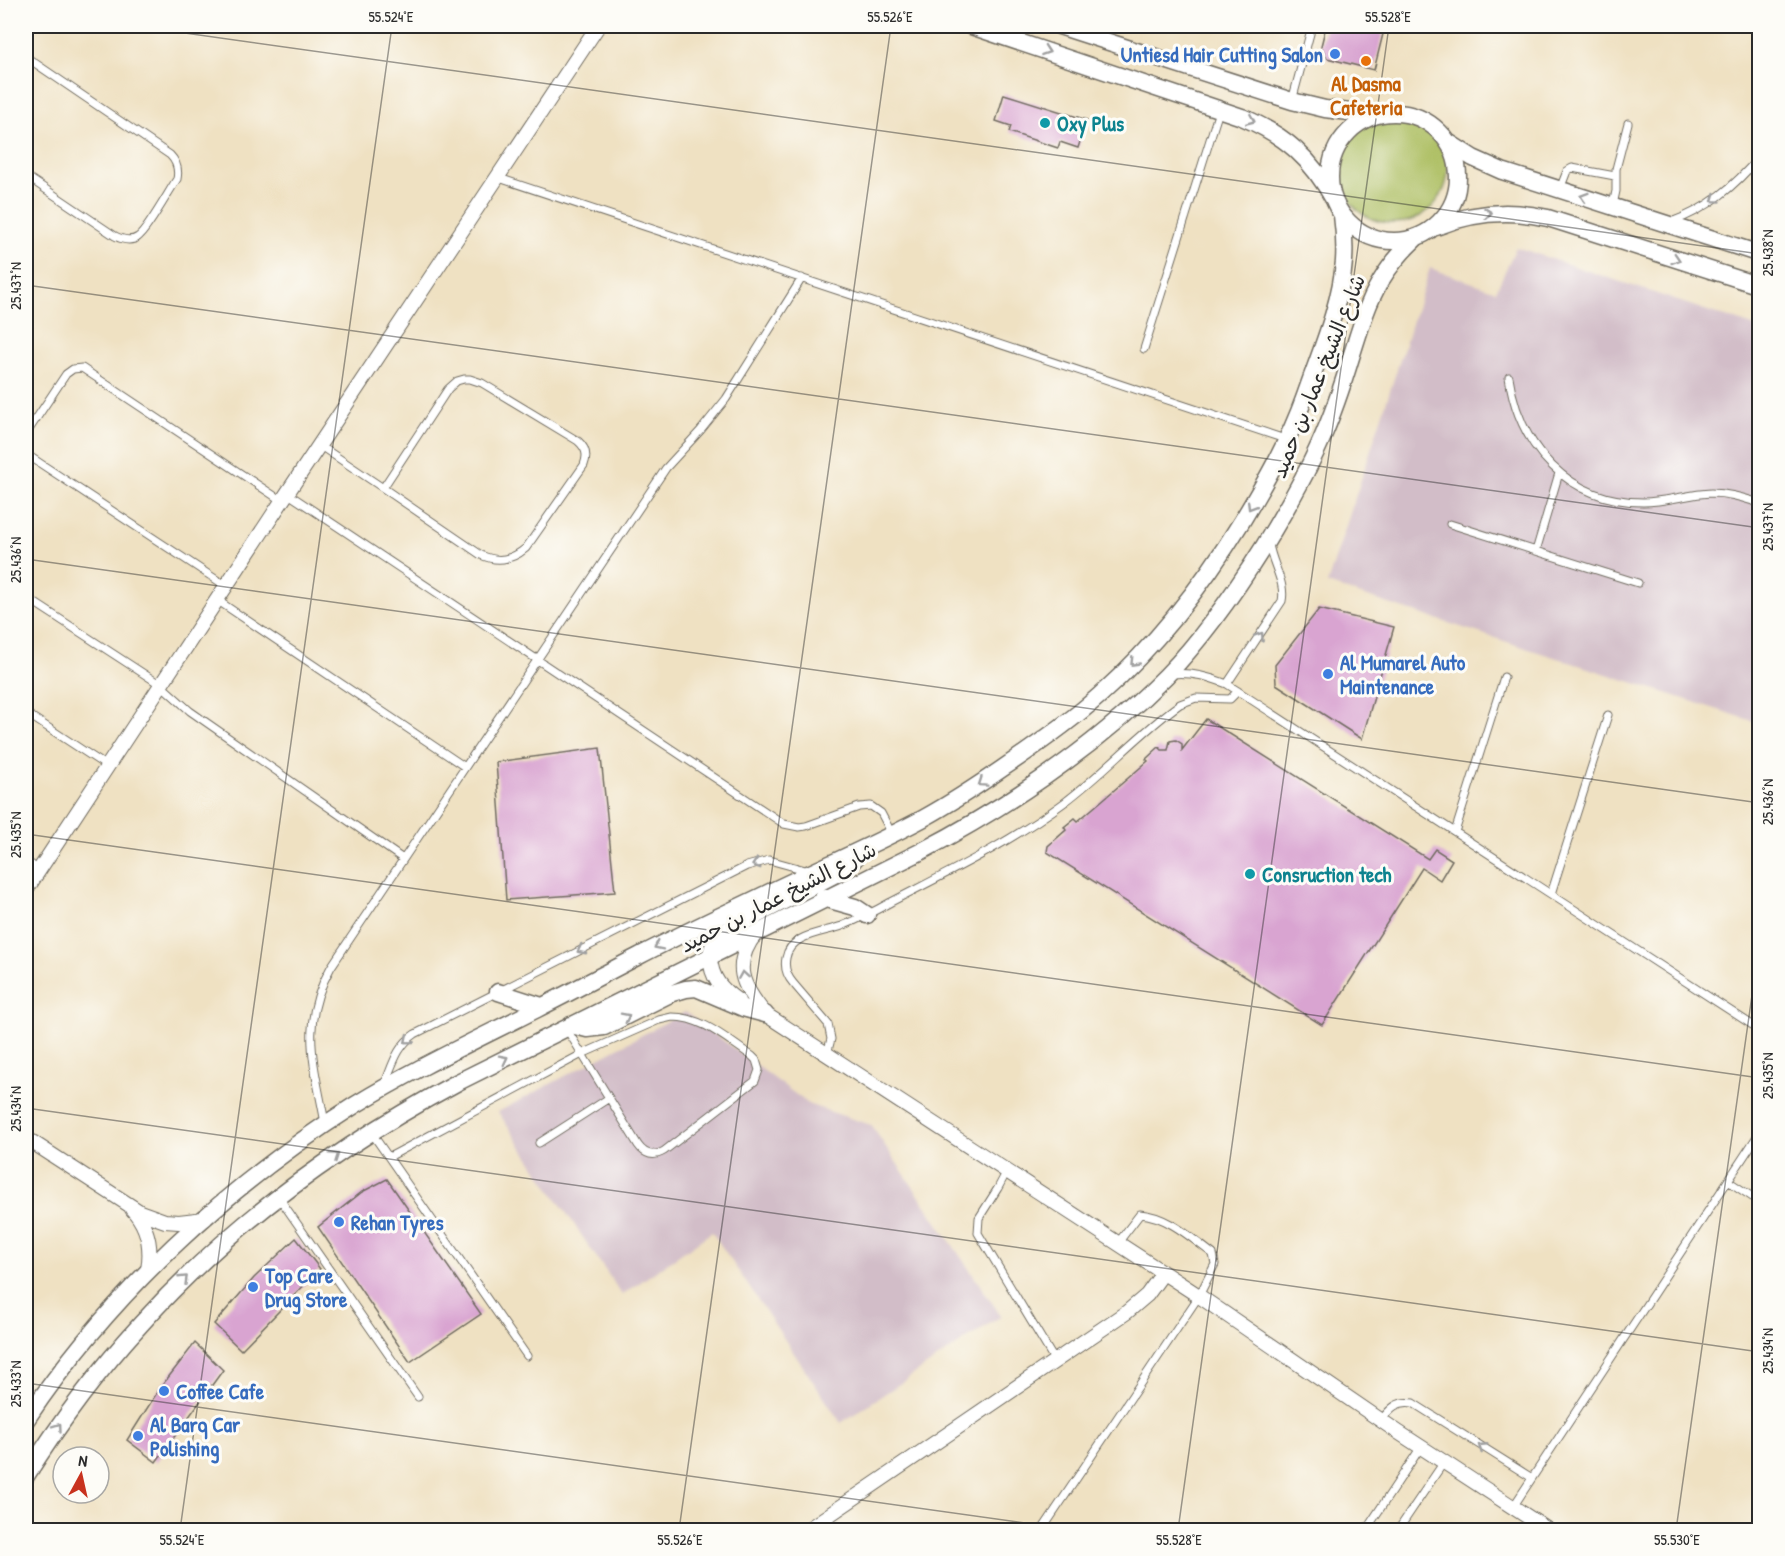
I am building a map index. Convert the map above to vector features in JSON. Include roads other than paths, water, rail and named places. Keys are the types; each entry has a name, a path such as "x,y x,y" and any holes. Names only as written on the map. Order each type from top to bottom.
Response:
{"street":[{"path":"26,891 284,497 598,26"},
{"path":"971,26 1259,124 1289,143 1315,169 1353,227 1368,236 1401,241 1469,216 1499,212 1529,214 1558,221 1760,286"},
{"path":"1059,26 1094,30 1292,101 1341,112 1375,116"},
{"path":"1338,207 1330,185 1329,170 1333,155 1349,130 1375,116 1389,113 1402,113 1416,117 1428,122 1447,141 1455,156 1458,172 1457,188 1452,204 1444,217 1425,233"},
{"path":"1447,141 1487,165 1760,254"},
{"name":"شارع الشيخ عمار بن حميد","path":"27,1414 98,1326 148,1270 266,1168 326,1125 383,1088 423,1066 641,955 892,834 949,804 1032,748 1122,675 1163,631 1219,557 1264,485 1287,440 1304,399 1340,291 1344,261 1338,207"},
{"name":"شارع الشيخ عمار بن حميد","path":"26,1476 74,1404 141,1323 207,1257 278,1197 324,1163 371,1132 448,1087 948,837 1029,789 1101,735 1167,675 1221,609 1269,538 1298,488 1338,400 1374,294 1393,263 1425,233"},
{"path":"862,848 851,863 836,874 724,932 714,943 710,957 713,975 724,991 765,1014 1007,1171 1548,1530"},
{"path":"823,898 855,906 867,915"},
{"path":"756,933 745,951 742,972 748,992 765,1014"},
{"path":"568,1027 604,1028 678,991 696,988 742,1008 765,1014"},
{"path":"498,992 542,1006"},
{"path":"26,1138 140,1212 165,1221 192,1222 205,1219"},
{"path":"128,1205 143,1224 147,1235 150,1247 148,1270"},
{"path":"807,1530 1138,1304 1162,1273"}],"lane":[{"path":"1292,101 1312,26"},
{"path":"26,57 170,155 175,160 178,172 177,179 141,235 131,240 115,236 26,176"},
{"path":"1144,349 1220,109"},
{"path":"1613,206 1616,191 1615,176 1628,123"},
{"path":"1666,224 1709,204 1734,185 1757,159"},
{"path":"1560,189 1567,171 1572,168 1615,176"},
{"path":"496,177 1287,440"},
{"path":"326,1125 311,1042 311,1027 317,995 331,967 666,468 701,430 737,384 802,278"},
{"path":"26,434 66,374 73,369 82,368 537,660 784,824 807,826 865,805 877,808 892,834"},
{"path":"1509,377 1514,401 1523,424 1538,451 1559,473 1585,489 1629,502 1660,501 1712,493 1733,495 1760,503"},
{"path":"319,445 481,555 488,559 505,560 520,554 526,548 584,465 586,455 582,444 578,441 482,384 464,379 457,381 448,389 383,488"},
{"path":"26,454 226,586"},
{"path":"1536,551 1559,473"},
{"path":"1450,524 1638,583"},
{"path":"1227,684 1282,601 1283,589 1273,561 1269,538"},
{"path":"26,597 161,685 195,715 403,859"},
{"path":"217,600 465,767"},
{"path":"1167,675 1191,674 1227,684 1760,1030"},
{"path":"1455,832 1504,678"},
{"path":"827,1054 831,1039 828,1024 788,977 785,960 796,941 867,915 980,856 1039,820 1094,779 1180,704 1196,698 1226,699 1233,697 1238,691"},
{"path":"26,713 108,767"},
{"path":"1551,894 1608,715"},
{"path":"26,861 39,870"},
{"path":"383,1088 399,1049 409,1038 754,863 777,861 812,872"},
{"path":"389,1157 582,1054 659,1020 684,1017 696,1020 752,1056 759,1065 759,1070 755,1081 664,1151 655,1155 650,1154 641,1149 582,1054 568,1027"},
{"path":"539,1143 609,1098"},
{"path":"371,1132 526,1356"},
{"path":"1513,1507 1760,1132"},
{"path":"1007,1171 979,1218 978,1233 1055,1361"},
{"path":"1728,1181 1760,1202"},
{"path":"278,1197 418,1397"},
{"path":"1042,1530 1198,1296 1215,1264 1213,1254 1182,1231 1153,1215 1140,1214 1117,1244"},
{"path":"1380,1420 1396,1404 1413,1402 1532,1478"},
{"path":"1365,1530 1421,1447"},
{"path":"1398,1530 1444,1462"}],"place":[{"name":"Untiesd Hair Cutting Salon","path":"1335,54"},
{"name":"Al Dasma Cafeteria","path":"1366,61"},
{"name":"Oxy Plus","path":"1045,123"},
{"name":"Al Mumarel Auto Maintenance","path":"1328,674"},
{"name":"Consruction tech","path":"1250,874"},
{"name":"Rehan Tyres","path":"339,1222"},
{"name":"Top Care Drug Store","path":"253,1287"},
{"name":"Coffee Cafe","path":"164,1391"},
{"name":"Al Barq Car Polishing","path":"138,1436"}]}
